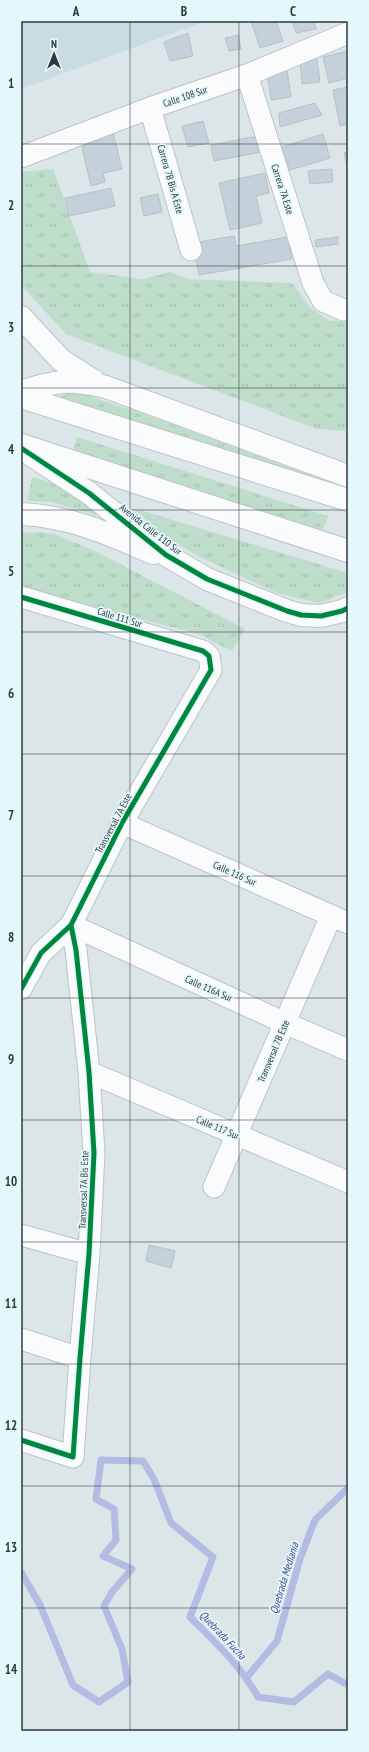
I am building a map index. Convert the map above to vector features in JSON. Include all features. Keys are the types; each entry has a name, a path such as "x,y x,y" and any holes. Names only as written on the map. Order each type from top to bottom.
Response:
{"main road":[{"path":"21,317 61,360 88,378 106,387 348,476"},
{"path":"21,392 44,384 59,381 84,382 106,387"},
{"path":"21,397 348,500"},
{"path":"21,445 348,551"},
{"name":"Avenida Calle 110 Sur","path":"21,448 89,493 166,554 207,579 287,611 321,616 348,608"},
{"path":"313,463 348,466"},
{"path":"21,514 61,518 79,523 184,566"}],"street":[{"name":"Calle 108 Sur","path":"21,157 150,108 247,75 348,33"},
{"name":"Carrera 7A Este","path":"247,75 313,283 323,301 344,310 348,310"},
{"name":"Carrera 7B Bis A Este","path":"150,108 191,250"},
{"name":"Calle 111 Sur","path":"21,597 203,651 209,656 210,659"},
{"name":"Transversal 7A Este","path":"21,989 41,953 70,925 122,823 211,670 210,659"},
{"name":"Calle 116 Sur","path":"122,823 340,920"},
{"name":"Transversal 7B Este","path":"214,1187 285,1023 340,920"},
{"name":"Calle 116A Sur","path":"70,925 285,1023 348,1050"},
{"name":"Transversal 7A Bis Este","path":"21,1440 73,1457 89,1254 94,1153 89,1072 76,950 70,925"},
{"name":"Calle 117 Sur","path":"89,1072 348,1182"},
{"path":"21,1235 89,1254"},
{"path":"21,1339 80,1358"}],"shaded area":[{"path":"21,21 206,21 21,89"}],"green space":[{"path":"53,169 90,272 142,279 171,272 188,279 292,283 311,308 330,321 348,321 348,431 317,429 66,334 21,285 21,172"},
{"path":"76,392 135,411 348,489 53,398"},
{"path":"77,437 328,516 323,530 73,451"},
{"path":"32,477 65,486 106,518 51,502 27,501"},
{"path":"133,508 348,573 348,592 321,603 272,591 204,559 165,537"},
{"path":"38,532 55,534 93,550 245,629 232,651 198,634 21,588 21,533"}],"building":[{"path":"251,21 276,21 283,41 260,48"},
{"path":"292,21 314,21 316,29 296,33"},
{"path":"188,33 193,56 170,61 164,42"},
{"path":"238,35 241,49 229,51 225,38"},
{"path":"348,51 348,78 329,83 323,57"},
{"path":"316,52 320,82 302,84 300,61"},
{"path":"287,70 291,97 271,100 267,73"},
{"path":"348,87 348,124 340,126 333,90"},
{"path":"315,103 322,115 280,127 279,113"},
{"path":"203,121 209,143 188,147 182,126"},
{"path":"112,129 122,169 103,173 105,182 91,186 82,147"},
{"path":"323,134 330,158 290,170 282,147"},
{"path":"258,136 261,152 214,161 211,145"},
{"path":"348,152 348,171 344,153"},
{"path":"332,169 333,182 310,184 308,171"},
{"path":"265,173 269,193 256,196 262,223 230,230 219,183"},
{"path":"111,188 115,206 69,216 65,198"},
{"path":"158,194 162,212 144,216 140,198"},
{"path":"234,236 236,246 288,237 292,259 199,275 193,243"},
{"path":"338,237 338,244 316,247 315,240"},
{"path":"149,1245 175,1251 171,1268 146,1261"}],"waterway":[{"name":"Quebrada Fucha","path":"21,1572 40,1605 73,1685 99,1702 128,1682 122,1649 104,1606 112,1592 132,1569 103,1556 116,1540 114,1509 96,1499 101,1460 143,1461 154,1479 171,1523 213,1557 190,1617 235,1664 258,1697 294,1702 328,1674 348,1685"},
{"name":"Quebrada Mediania","path":"247,1677 277,1641 300,1559 315,1520 348,1488"}],"cycle path":[{"path":"21,448 89,493 166,555 207,579 287,611 301,615 321,616 348,608"},
{"path":"21,597 203,651 209,656 211,670 122,823 71,925 41,953 21,989"},
{"path":"21,1440 73,1457 89,1254 94,1153 89,1072 76,950 71,925"}]}
